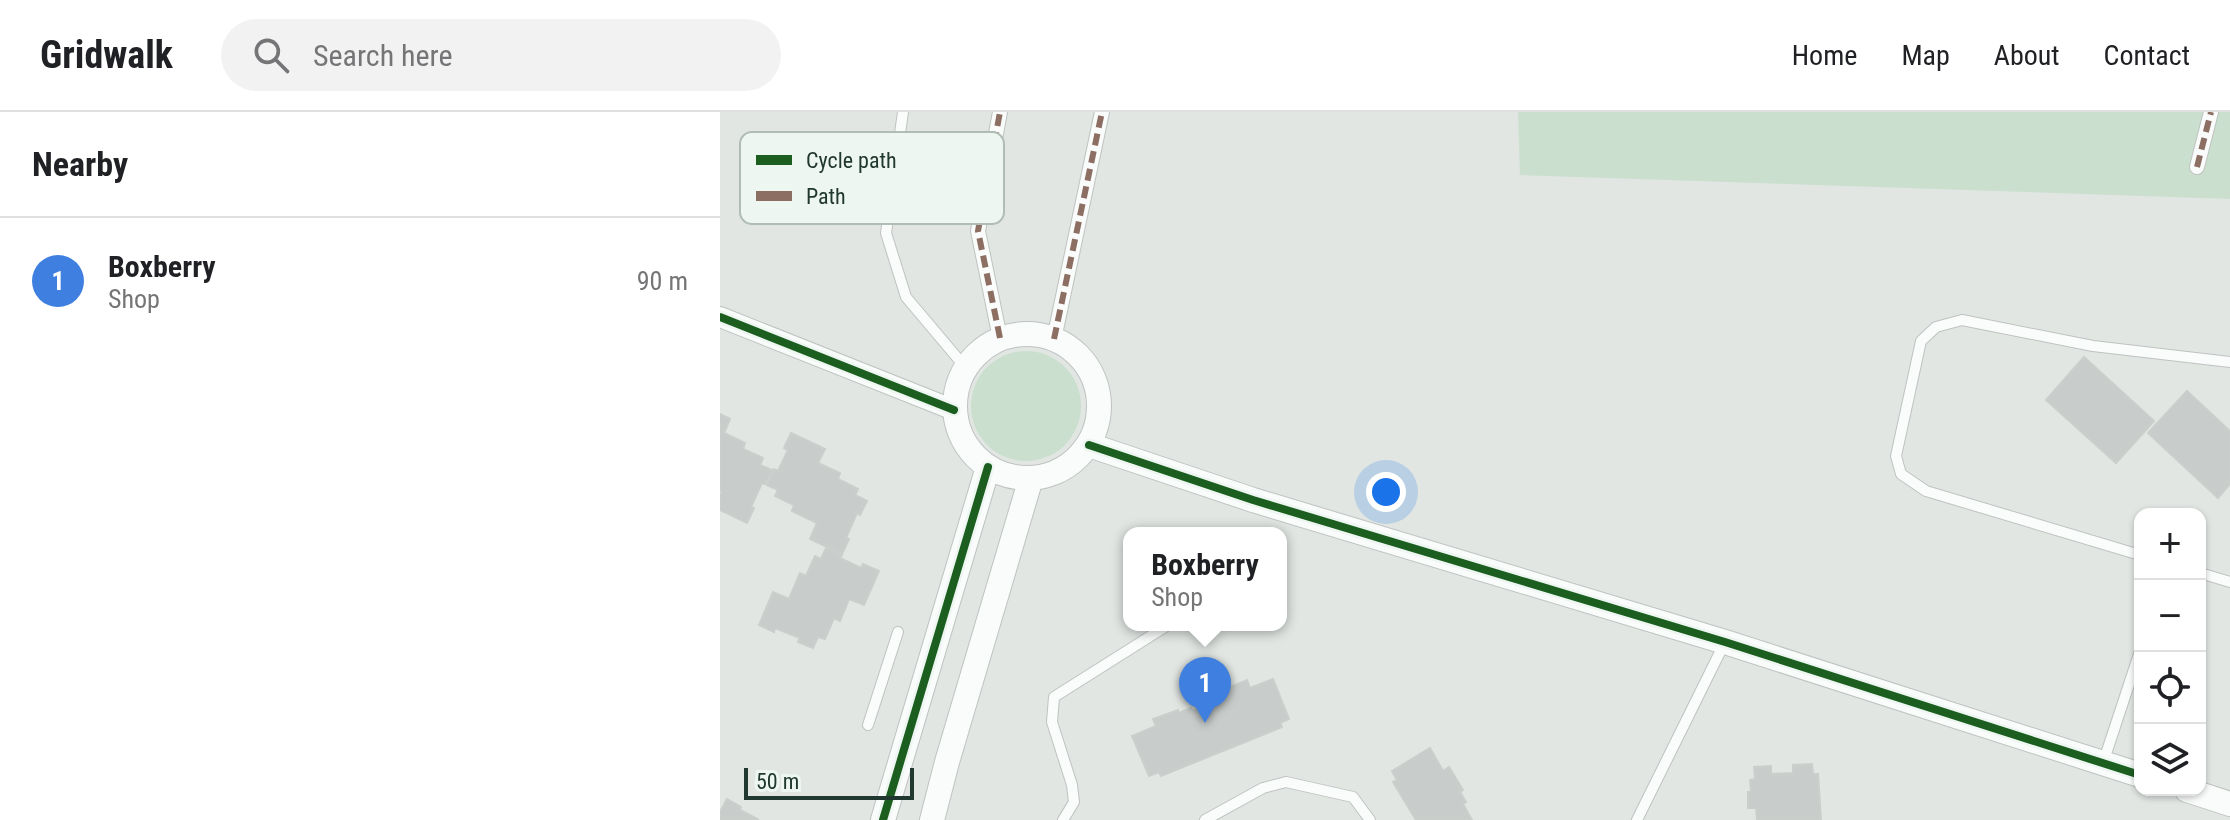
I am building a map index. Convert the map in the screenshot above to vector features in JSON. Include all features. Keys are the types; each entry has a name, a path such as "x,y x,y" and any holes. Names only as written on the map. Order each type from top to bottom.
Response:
{"street":[{"path":"996,132 1000,112"},
{"path":"1054,339 1102,112"},
{"path":"2197,167 2211,112"},
{"path":"979,224 978,231 1000,338"},
{"path":"720,317 954,410"},
{"path":"1022,333 1045,335 1066,344 1083,359 1095,379 1100,401 1098,424 1089,445 1074,462 1054,473 1031,478 1009,476 988,467 970,452 959,433 954,410 956,388 965,367 980,349 1000,338 1022,333"},
{"path":"1089,445 1253,500 1725,642 2134,773"},
{"path":"883,820 988,467"},
{"path":"932,820 1031,478"},
{"path":"2205,796 2230,804"}],"lane":[{"path":"900,132 903,112"},
{"path":"887,224 886,233 906,297 965,367"},
{"path":"2134,553 1926,491 1901,474 1896,456 1921,341 1936,327 1962,320 2093,346 2230,362"},
{"path":"2206,575 2230,582"},
{"path":"1063,820 1074,802 1072,785 1052,722 1054,697 1158,631"},
{"path":"868,725 898,632"},
{"path":"1637,820 1725,642"},
{"path":"2103,763 2140,652"},
{"path":"1205,820 1263,788 1286,782 1353,797 1370,820"}],"green space":[{"path":"1518,112 2230,112 2230,199 1520,175"},
{"path":"1026,351 1047,356 1065,367 1076,385 1081,406 1076,427 1065,445 1047,456 1026,461 1005,456 987,445 976,427 971,406 976,385 987,367 1005,356"}],"building":[{"path":"2084,357 2154,421 2116,463 2046,400"},
{"path":"2187,391 2230,431 2230,484 2218,498 2148,433"},
{"path":"720,414 730,419 724,433 745,443 743,449 763,458 760,465 772,470 765,484 762,483 747,523 720,510"},
{"path":"791,433 825,449 818,463 840,473 838,479 858,489 855,495 867,501 860,515 857,513 842,554 810,539 817,523 792,511 794,505 775,496 778,490 767,485 788,450 784,448"},
{"path":"826,548 861,568 863,564 879,571 864,605 849,599 840,621 834,618 825,639 818,637 813,648 798,642 800,638 759,625 773,592 789,599 800,573 806,576 815,556 821,559"},
{"path":"1273,679 1289,719 1280,723 1282,727 1161,776 1159,772 1149,776 1132,736 1156,726 1153,719 1178,710 1179,713 1191,708 1193,711 1211,704 1209,700 1222,695 1221,691 1247,680 1250,688"},
{"path":"1430,748 1443,771 1449,767 1463,790 1460,792 1466,802 1463,804 1472,820 1416,820 1393,782 1397,780 1392,771"},
{"path":"1812,764 1813,774 1818,774 1821,820 1757,820 1756,808 1748,808 1750,780 1755,779 1754,767 1771,766 1771,774 1793,773 1793,765"},
{"path":"727,799 759,820 720,820 720,812"}],"marked path":[{"path":"996,132 1000,112"},
{"path":"1054,339 1102,112"},
{"path":"2197,167 2211,112"},
{"path":"979,224 978,231 1000,338"}],"cycle path":[{"path":"720,317 954,410"},
{"path":"1089,445 1253,500 1725,642 2134,773"},
{"path":"883,820 988,467"}],"place":[{"name":"Boxberry","path":"1205,723"}]}
